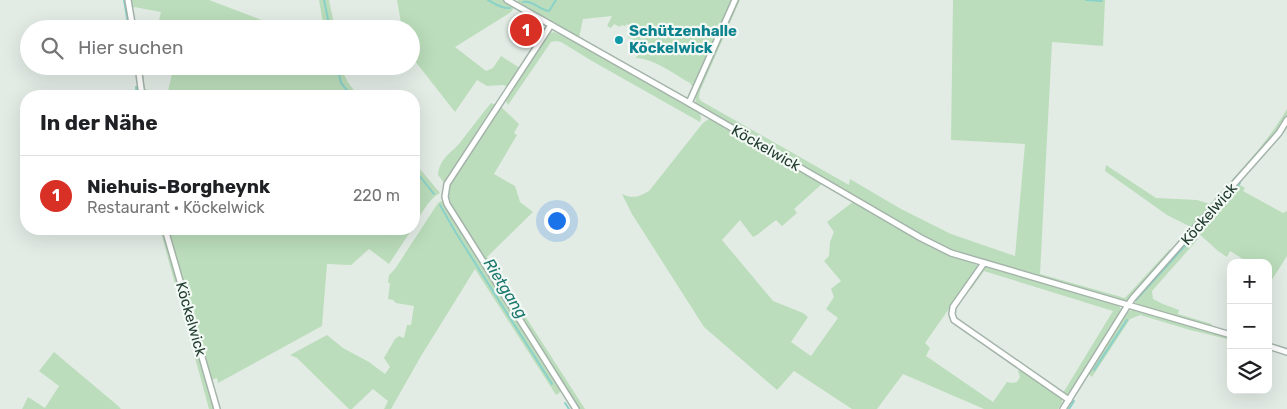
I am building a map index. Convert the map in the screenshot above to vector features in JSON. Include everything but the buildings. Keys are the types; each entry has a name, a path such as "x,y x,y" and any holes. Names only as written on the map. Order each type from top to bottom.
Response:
{"street":[{"path":"128,0 131,20"},
{"name":"Köckelwick","path":"507,0 921,238 951,253 1227,334"},
{"path":"689,103 735,0"},
{"path":"551,25 448,184 444,196 447,204 576,409"},
{"path":"139,75 141,90"},
{"name":"Köckelwick","path":"1063,409 1128,305 1279,133 1287,120"},
{"name":"Köckelwick","path":"167,235 217,409"},
{"path":"984,263 953,307 952,314 954,320 1069,400"},
{"path":"1272,347 1287,352"}],"green space":[{"path":"130,0 209,0 262,20 159,20 161,12 132,8"},
{"path":"319,0 329,0 333,20 322,20"},
{"path":"397,0 503,0 515,6 511,12 455,47 486,71 493,68 501,56 520,68 507,87 504,85 487,86 477,80 455,112 420,67 420,20 400,20"},
{"path":"518,0 733,0 695,84 692,86 671,71 657,64 636,58 643,45 628,37 633,27 627,24 620,27 614,24 611,28 607,26 612,16 583,19 579,38 517,2"},
{"path":"736,0 740,0 700,91 699,98 701,101 849,185 850,179 901,209 951,234 1015,256 1025,144 951,140 953,0 1105,0 1103,46 1052,42 1040,274 1125,298 1170,249 1171,251 1126,302 959,253 923,236 707,112 696,104 695,94"},
{"path":"554,32 572,40 696,110 700,114 700,122 561,42 556,41 551,42 508,105 506,97 545,38"},
{"path":"140,75 143,75 145,89 149,90 142,90"},
{"path":"172,75 344,75 354,90 168,90"},
{"path":"491,103 497,105 445,184 438,175 441,163"},
{"path":"500,106 519,124 514,133 517,135 494,174 515,186 520,202 533,212 487,257 585,409 580,409 448,202 447,192 449,185"},
{"path":"1287,109 1287,117 1267,146 1193,228 1167,215 1105,171 1106,165 1156,198 1197,200 1210,204 1261,147"},
{"path":"709,119 823,183 794,209 797,213 782,226 776,220 753,237 740,220 722,240 773,301 803,313 808,317 791,342 811,356 838,318 826,309 834,297 831,289 841,281 824,261 829,256 830,242 834,232 827,222 854,201 937,249 978,267 925,343 930,348 926,356 993,402 1007,382 1017,382 1020,377 1018,371 1020,369 1062,398 1062,403 1058,409 984,409 903,374 877,409 852,409 794,371 777,390 704,327 632,214 622,194 636,197 649,191 703,123"},
{"path":"420,169 440,193 436,195 420,216"},
{"path":"1237,183 1245,188 1243,191 1283,213 1287,211 1287,256 1272,280 1272,259 1243,259 1230,251 1227,257 1196,231"},
{"path":"444,202 562,389 556,395 475,269 421,356 391,409 384,409 388,401 373,389 352,409 349,409 297,358 290,355 327,335 343,348 369,362 385,374 390,367 384,358 395,339 399,336 404,338 407,325 411,325 414,306 396,303 388,299 389,275 417,235 420,235 420,231 438,203"},
{"path":"1192,234 1198,239 1152,291 1153,299 1179,310 1178,314 1212,324 1210,327 1138,305 1135,302 1136,298"},
{"path":"162,235 165,235 215,409 209,409"},
{"path":"169,235 408,235 389,264 369,249 351,265 327,264 322,326 218,383 217,378 211,380"},
{"path":"986,267 1119,306 1121,309 1120,314 1068,394 1063,393 1113,311 984,271 971,289 969,287 982,269"},
{"path":"1132,310 1227,337 1227,339 1140,315 1130,319 1092,377 1089,374 1090,369 1129,311"},
{"path":"54,352 121,409 22,409 28,397 45,408 59,386 39,371"}],"waterway":[{"path":"124,0 127,20"},
{"name":"Rietgang","path":"324,0 328,20"},
{"path":"488,0 502,7 510,8"},
{"path":"523,2 530,2 549,11 556,0"},
{"path":"1086,0 1102,1"},
{"name":"Rietgang","path":"339,75 341,83 347,90"},
{"name":"Rietgang","path":"420,176 434,194"},
{"path":"1198,231 1240,183"},
{"name":"Rietgang","path":"440,205 552,384"},
{"path":"1136,300 1193,237"},
{"path":"1094,370 1127,320"},
{"path":"1069,409 1074,401"},
{"name":"Rietgang","path":"565,403 569,409"}],"place":[{"name":"Niehuis-Borgheynk","path":"526,30"},
{"name":"Schützenhalle Köckelwick","path":"619,40"}]}
